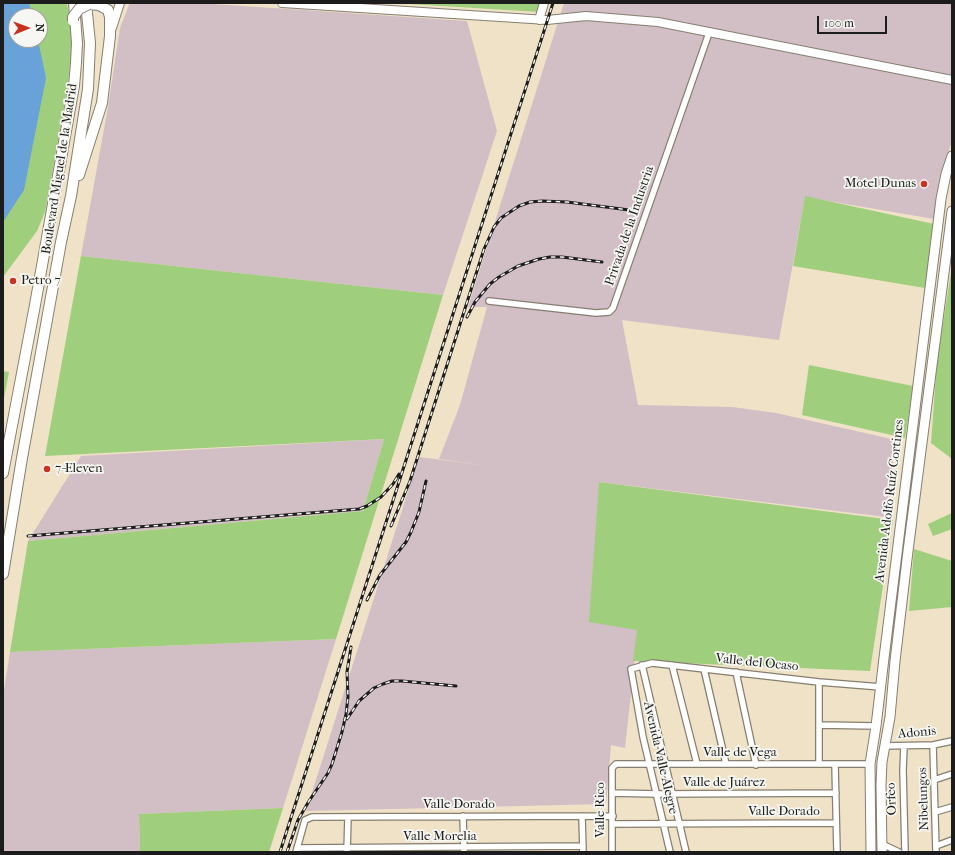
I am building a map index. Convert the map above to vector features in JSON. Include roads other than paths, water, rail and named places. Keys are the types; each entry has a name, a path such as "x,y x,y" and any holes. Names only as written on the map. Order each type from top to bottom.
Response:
{"highway":[{"name":"Boulevard Miguel de la Madrid","path":"3,473 35,306 74,86 76,63 76,28 74,3"},
{"name":"Boulevard Miguel de la Madrid","path":"3,574 23,451 61,242 71,196 89,75 90,43 86,3"},
{"path":"59,167 56,158 56,149 70,66 72,21 76,12 86,5 98,5 107,10 110,17 110,36 105,87 101,110 77,183 71,196"}],"main road":[{"name":"Avenida Adolfo Ruíz Cortines","path":"871,852 870,764 881,687 894,571 941,199 946,174 952,156"},
{"name":"Avenida Adolfo Ruíz Cortines","path":"882,848 880,784 884,746 890,717 908,551 952,211"}],"street":[{"path":"110,36 120,3"},
{"path":"282,3 539,20 586,16 658,22 952,80"},
{"path":"539,20 544,3"},
{"name":"Privada de la Industria","path":"489,301 596,313 609,312 613,308 709,33"},
{"name":"Valle del Ocaso","path":"631,669 652,663 819,682 881,687"},
{"name":"Avenida Valle Alegre","path":"642,665 686,852"},
{"path":"672,665 697,764"},
{"name":"Avenida Valle Alegre","path":"631,669 636,704 670,852"},
{"path":"704,669 726,764"},
{"path":"736,672 756,765"},
{"path":"819,682 819,764"},
{"path":"819,725 876,726"},
{"name":"Adonis","path":"884,746 933,745 952,741"},
{"name":"Nibelungos","path":"933,745 936,849"},
{"name":"Orfeo","path":"904,746 902,770 905,852"},
{"name":"Valle de Vega","path":"612,768 618,764 870,764"},
{"path":"835,764 837,852"},
{"name":"Valle Rico","path":"612,768 612,852"},
{"path":"934,780 952,774"},
{"name":"Valle de Juárez","path":"613,793 836,793"},
{"path":"935,812 952,807"},
{"path":"463,816 464,850"},
{"path":"582,816 583,849"},
{"name":"Valle Dorado","path":"296,850 306,820 312,817 613,816"},
{"path":"347,850 348,817"},
{"name":"Valle Dorado","path":"612,824 836,823"},
{"path":"936,849 952,840"},
{"path":"882,848 899,852"},
{"name":"Valle Morelia","path":"296,850 583,849"}],"water":[{"path":"3,3 29,3 31,8 8,8 8,48 40,48 46,78 24,190 3,222"}],"railway":[{"path":"280,852 553,3"},
{"path":"391,526 410,481 484,249 494,227 501,218 519,206 530,202 542,201 567,202 637,211"},
{"path":"467,317 475,302 490,284 518,266 550,257 602,262"},
{"path":"28,536 359,509 381,497 393,484 399,474"},
{"path":"367,600 380,575 406,542 411,532 419,512 426,481"},
{"path":"287,852 298,820 328,773 342,732 348,697 347,672 351,647"},
{"path":"347,719 359,701 374,688 392,681 456,686"}],"place":[{"name":"Motel Dunas","path":"924,184"},
{"name":"Petro 7","path":"13,281"},
{"name":"7-Eleven","path":"47,469"}]}
